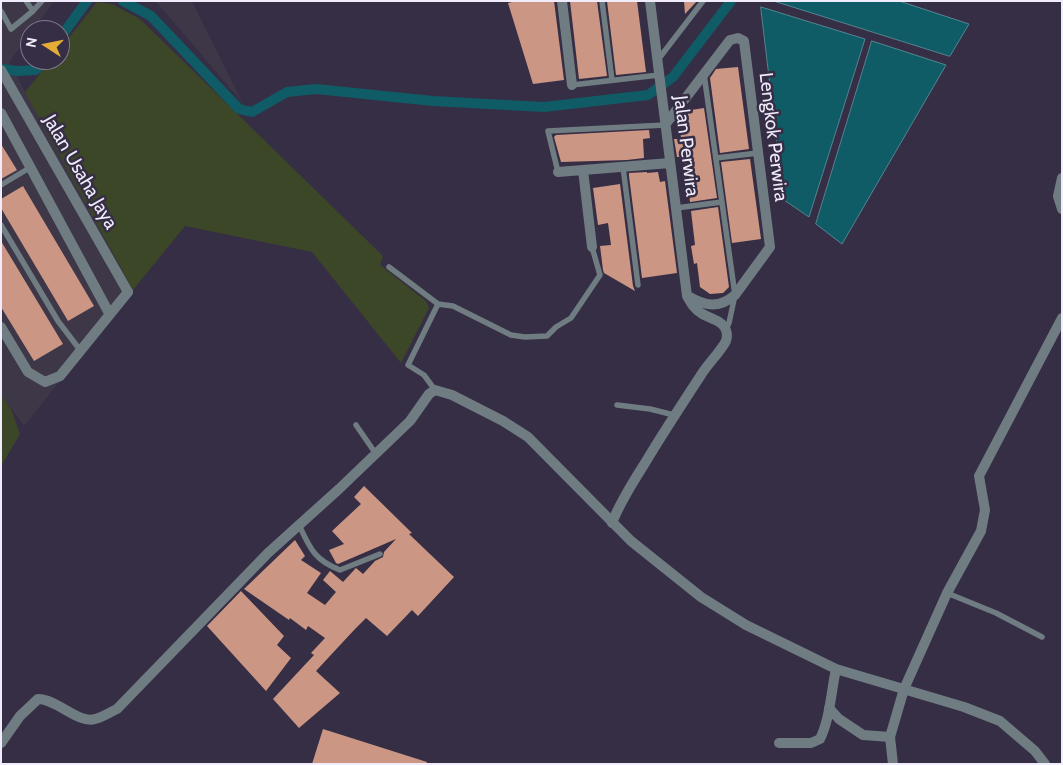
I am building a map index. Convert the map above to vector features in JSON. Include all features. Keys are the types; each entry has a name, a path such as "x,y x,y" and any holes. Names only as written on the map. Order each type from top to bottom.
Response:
{"street":[{"path":"562,1 572,85"},
{"name":"Jalan Perwira","path":"650,1 687,296"},
{"name":"Lengkok Perwira","path":"666,125 730,40 738,38 744,41 770,247 735,295"},
{"name":"Jalan Usaha Jaya","path":"1,70 128,292 109,314"},
{"path":"1,113 109,314 60,376 45,382 28,372 1,327"},
{"path":"558,172 670,163"},
{"path":"583,170 592,247"},
{"path":"1062,178 1058,196 1062,208"},
{"path":"687,296 698,302 721,304 735,295"},
{"path":"612,524 622,501 674,415 726,341 726,329 717,320 702,314 693,306 687,296"},
{"path":"893,764 890,737 904,689 947,593 981,531 985,510 979,476 1062,318"},
{"path":"1,743 20,716 38,699 47,699 86,720 95,719 117,709 268,553 410,421 429,394 435,390 452,396 503,421 528,437 612,524 631,541 701,597 746,625 836,669 964,707 1000,721 1035,751 1044,764"},
{"path":"779,743 811,743 820,739 826,727 836,669"},
{"path":"829,708 839,718 864,735 890,737"}],"lane":[{"path":"26,1 33,12"},
{"path":"1,11 12,29 33,12 42,1"},
{"path":"602,1 612,80"},
{"path":"658,61 702,2"},
{"path":"704,74 735,295 730,323 726,329"},
{"path":"572,85 659,75"},
{"path":"558,172 548,131 666,125"},
{"path":"716,158 758,153"},
{"path":"1,185 30,167"},
{"path":"623,167 638,284"},
{"path":"676,208 722,202"},
{"path":"1,225 58,321 80,350"},
{"path":"389,268 438,304 453,306 511,335 526,337 547,336 556,327 571,318 600,275 592,247"},
{"path":"435,390 424,375 408,365 438,304"},
{"path":"617,405 650,409 674,415"},
{"path":"356,425 376,454"},
{"path":"299,524 311,551 327,565 340,570 380,554"},
{"path":"947,593 996,613 1042,637"}],"shaded area":[{"path":"1,1 54,1 40,20 20,20 20,47 9,62 133,290 24,426 1,395"},
{"path":"154,1 192,1 242,102 158,4"},
{"path":"774,1 899,1 969,24 950,56"},
{"path":"97,2 112,4 140,19 383,256 380,265 426,301 429,308 401,363 312,252 185,226 133,290 25,92 43,70 70,70 70,36"},
{"path":"761,7 865,39 809,217 784,200"},
{"path":"872,41 946,65 842,244 816,224"},
{"path":"1,395 11,409 20,434 1,466"}],"building":[{"path":"516,1 554,1 564,80 533,84 508,3"},
{"path":"570,1 597,1 607,76 579,79"},
{"path":"607,1 637,1 646,72 616,75"},
{"path":"684,1 697,1 685,14"},
{"path":"738,67 749,149 720,153 710,78 716,69"},
{"path":"704,108 717,198 690,202 684,157 677,157 674,139 681,139 679,118 685,111"},
{"path":"649,130 650,138 643,139 644,158 627,160 561,162 554,137 556,135"},
{"path":"1,144 17,170 1,179"},
{"path":"750,159 761,239 732,243 721,162"},
{"path":"658,172 660,182 665,181 677,273 642,278 629,173"},
{"path":"620,184 635,291 604,273 603,270 600,246 611,245 608,223 598,225 593,188"},
{"path":"23,186 94,306 68,321 1,208 1,199"},
{"path":"718,207 729,287 723,293 710,294 700,287 697,263 694,264 691,246 695,245 691,211"},
{"path":"1,241 63,344 34,361 1,307"},
{"path":"364,486 412,533 409,534 454,577 418,616 412,610 387,636 366,618 316,671 340,693 299,728 273,699 314,655 311,653 325,638 308,626 306,630 290,618 289,620 244,589 295,540 305,556 301,560 321,573 307,593 325,605 336,592 323,580 330,571 343,582 356,568 363,574 375,561 383,557 384,552 396,539 338,564 329,550 344,544 332,531 361,504 354,497"},
{"path":"241,591 284,636 277,645 291,658 266,691 207,626"},
{"path":"323,729 427,762 426,764 312,764"}],"waterway":[{"path":"70,24 87,1"},
{"path":"123,1 151,16 239,109 252,112 287,92 316,89 433,101 544,107 648,95 673,77 731,1"},
{"path":"1,69 18,71 36,70"}]}
